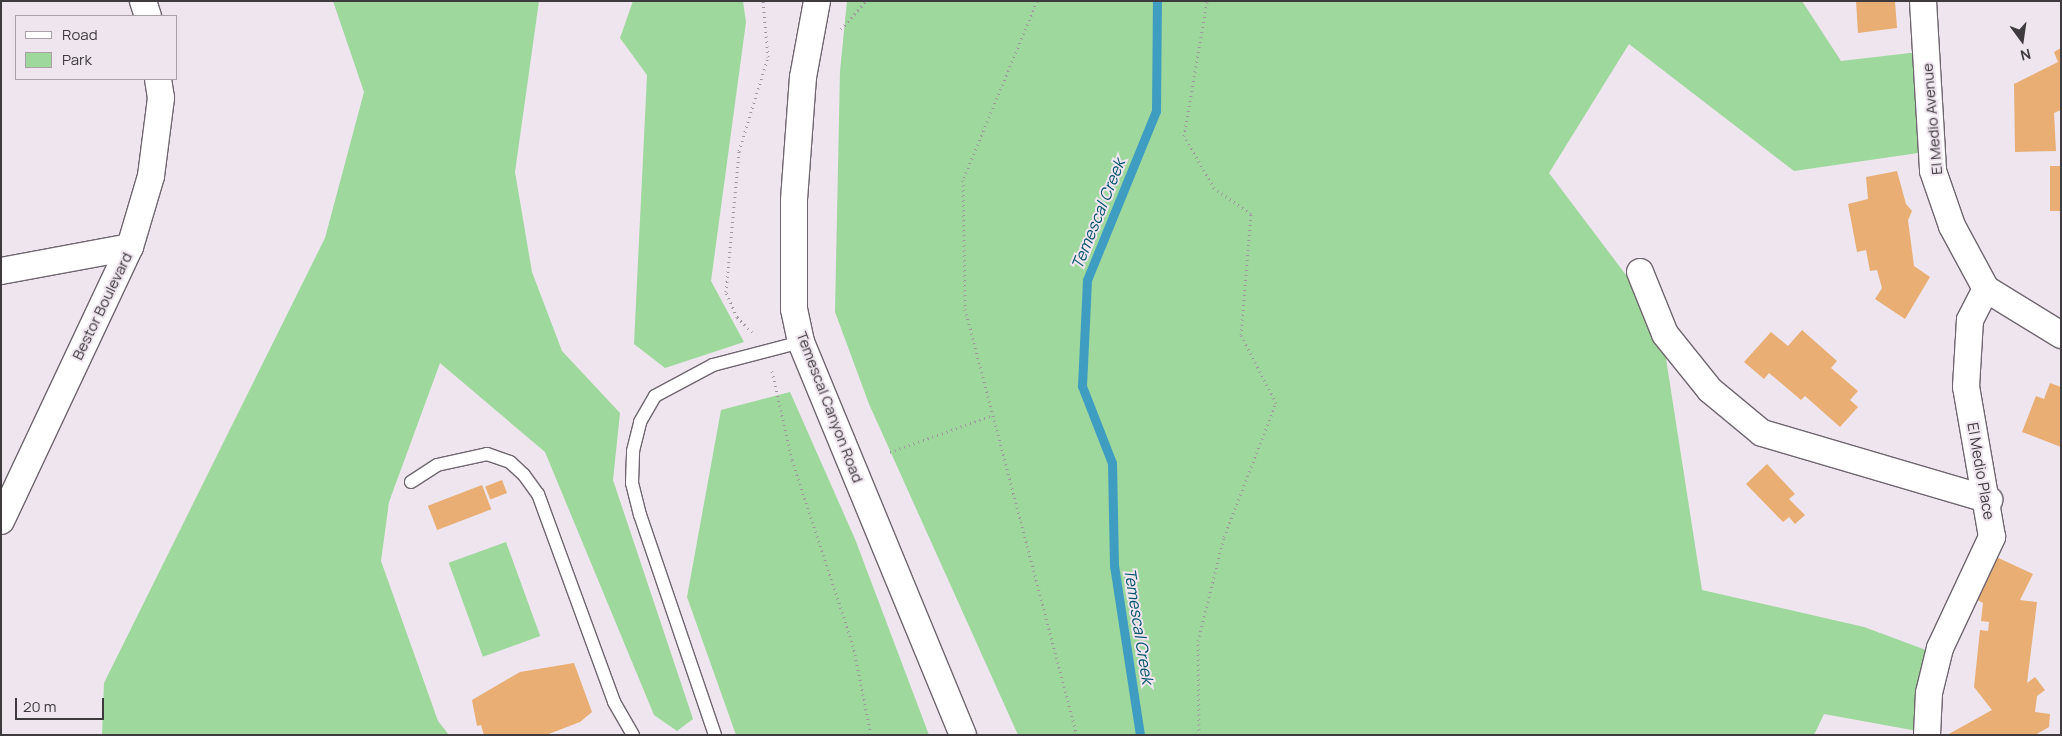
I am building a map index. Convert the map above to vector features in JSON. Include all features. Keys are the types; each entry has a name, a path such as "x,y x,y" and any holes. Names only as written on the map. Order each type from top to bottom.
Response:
{"street":[{"path":"143,1 148,15"},
{"name":"Temescal Canyon Road","path":"817,1 803,77 794,201 794,309 801,342 963,735"},
{"name":"El Medio Avenue","path":"1923,1 1933,171 1952,226 1986,289"},
{"name":"Bestor Boulevard","path":"1,521 130,247 151,176 161,98 158,80"},
{"path":"1,271 130,247"},
{"path":"1640,272 1665,334 1710,390 1762,433 1989,500"},
{"path":"1986,289 2061,335"},
{"name":"El Medio Place","path":"1927,735 1929,693 1940,648 1992,537 1989,500 1966,387 1970,320 1986,289"}],"lane":[{"path":"715,735 640,515 632,483 633,450 640,422 655,396 713,365 801,342"},
{"path":"411,482 444,462 487,454 510,462 524,475 538,494 614,702 633,735"}],"path":[{"path":"758,337 737,317 726,292 739,151 768,57 763,1"},
{"path":"1037,1 963,180 965,309 1077,735"},
{"path":"1199,735 1198,641 1224,537 1276,403 1241,335 1251,214 1214,188 1184,136 1207,1"},
{"path":"771,368 792,460 853,645 871,735"},
{"path":"890,452 993,415"}],"green space":[{"path":"333,1 539,1 515,172 532,272 562,351 620,413 613,480 693,719 677,731 654,715 545,452 440,363 389,502 381,561 438,721 449,735 102,735 104,683 325,238 364,92"},
{"path":"633,1 743,1 746,22 711,281 744,342 665,368 634,344 647,75 620,38"},
{"path":"847,1 1802,1 1841,61 1927,51 1932,151 1794,171 1629,44 1549,173 1660,320 1702,590 1864,627 1934,653 1923,732 1824,714 1814,735 1018,735 869,404 835,312 840,71"},
{"path":"790,392 855,539 929,735 736,735 687,597 721,410"},
{"path":"506,542 540,636 483,657 449,563"}],"building":[{"path":"1856,1 1895,1 1897,28 1858,33"},
{"path":"2061,48 2061,110 2054,113 2056,151 2015,152 2014,84 2058,62 2054,52"},
{"path":"2050,166 2061,166 2061,211 2050,211"},
{"path":"1897,171 1906,204 1912,211 1908,220 1914,266 1930,277 1905,319 1875,299 1882,288 1877,270 1870,271 1866,250 1857,252 1848,204 1868,199 1866,177"},
{"path":"1802,330 1837,361 1831,368 1858,391 1850,400 1858,407 1840,427 1805,396 1801,400 1769,373 1764,379 1744,362 1771,332 1788,346"},
{"path":"2050,383 2061,387 2061,447 2022,432 2036,396 2044,399"},
{"path":"1767,464 1795,494 1789,499 1805,515 1795,524 1789,517 1783,522 1746,484"},
{"path":"502,480 507,493 490,500 485,486"},
{"path":"482,485 491,509 437,530 428,506"},
{"path":"1992,555 2033,574 2020,600 2037,602 2027,683 2035,677 2045,690 2037,696 2035,712 2050,714 2049,727 2035,735 1947,735 1992,710 1974,687 1980,630 1988,631 1989,622 1981,621 1983,603 1972,597"},
{"path":"574,663 592,712 580,722 546,735 484,735 481,725 477,726 472,700 520,672"}],"waterway":[{"name":"Temescal Creek","path":"1140,735 1114,566 1112,463 1082,386 1087,280 1156,111 1157,1"}]}
